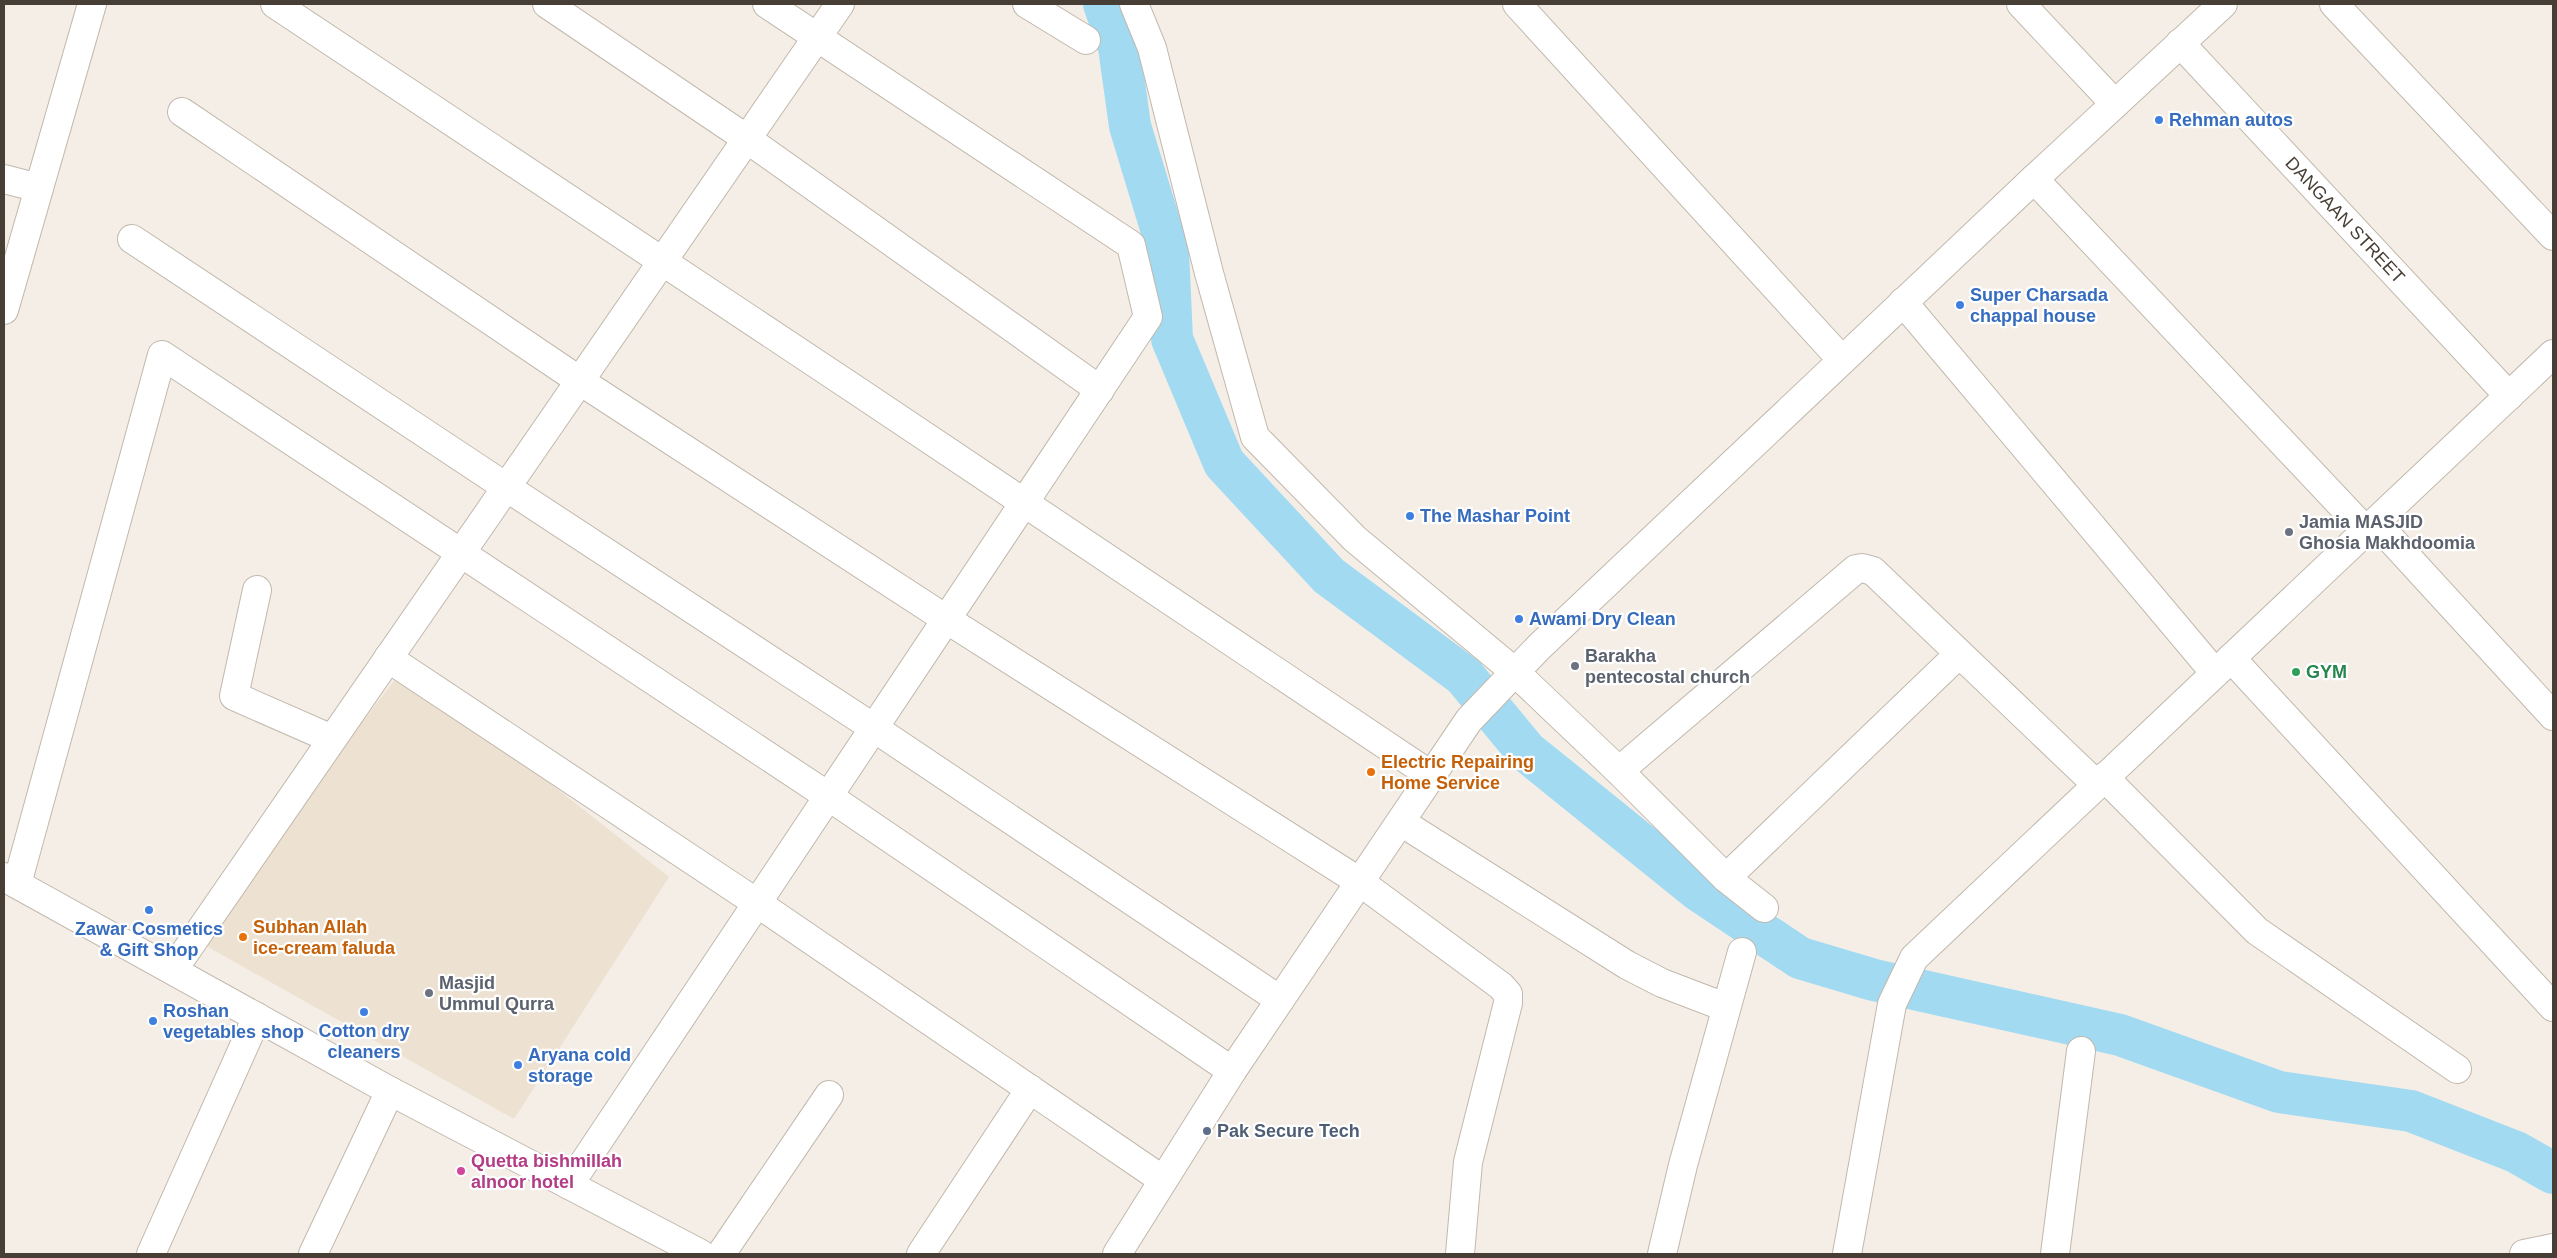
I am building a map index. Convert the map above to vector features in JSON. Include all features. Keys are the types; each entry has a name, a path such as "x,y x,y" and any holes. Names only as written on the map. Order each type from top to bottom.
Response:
{"street":[{"path":"4,310 92,4"},
{"path":"275,4 661,262 1026,501 1432,776"},
{"path":"547,4 747,139 1100,390"},
{"path":"569,1185 1148,317 1131,245 767,4"},
{"path":"173,970 840,4"},
{"path":"1027,4 1086,40"},
{"path":"1134,4 1152,48 1209,274 1255,437 1355,539 1619,772 1726,878 1764,908"},
{"path":"1517,4 1842,360"},
{"path":"2021,4 2115,104"},
{"path":"1116,1254 1232,1071 1402,822 1469,720 1546,640 1903,302 2223,4"},
{"path":"2334,4 2553,236"},
{"name":"DANGAAN STREET","path":"2180,43 2509,396"},
{"path":"182,112 580,381 946,619 1360,882 1501,986 1508,994 1508,1003 1468,1162 1460,1254"},
{"path":"4,179 39,188"},
{"path":"2034,179 2553,716"},
{"path":"132,240 874,728 1280,1000"},
{"path":"1903,302 2223,666 2553,1007"},
{"path":"701,1254 390,1091 10,880 162,355 828,796 1232,1071"},
{"path":"1847,1254 1892,1004 1914,958 2509,396 2549,367"},
{"path":"1619,772 1856,569 1862,568 1873,571 1959,654 2101,781 2257,931 2456,1069"},
{"path":"257,590 234,696 332,739"},
{"path":"1726,878 1959,654"},
{"path":"388,658 757,902 1163,1180"},
{"path":"1402,822 1626,965 1662,983 1725,1007"},
{"path":"1662,1254 1683,1165 1725,1007 1742,952"},
{"path":"151,1254 257,1018"},
{"path":"2055,1254 2081,1051"},
{"path":"921,1254 1030,1089"},
{"path":"313,1254 390,1091"},
{"path":"721,1254 829,1095"},
{"path":"2524,1254 2553,1248"}],"shaded area":[{"path":"404,668 669,877 514,1119 194,939"}],"waterway":[{"path":"1104,4 1119,47 1130,126 1168,251 1172,339 1224,463 1329,576 1464,676 1526,751 1698,890 1800,958 1874,980 2120,1035 2279,1092 2411,1111 2516,1152 2553,1173"}],"place":[{"name":"Rehman autos","path":"2159,120"},
{"name":"Super Charsada chappal house","path":"1960,305"},
{"name":"The Mashar Point","path":"1410,516"},
{"name":"Jamia MASJID Ghosia Makhdoomia","path":"2289,532"},
{"name":"Awami Dry Clean","path":"1519,619"},
{"name":"Barakha pentecostal church","path":"1575,666"},
{"name":"GYM","path":"2296,672"},
{"name":"Electric Repairing Home Service","path":"1371,772"},
{"name":"Zawar Cosmetics & Gift Shop","path":"149,910"},
{"name":"Subhan Allah ice-cream faluda","path":"243,937"},
{"name":"Masjid Ummul Qurra","path":"429,993"},
{"name":"Cotton dry cleaners","path":"364,1012"},
{"name":"Roshan vegetables shop","path":"153,1021"},
{"name":"Aryana cold storage","path":"518,1065"},
{"name":"Pak Secure Tech","path":"1207,1131"},
{"name":"Quetta bishmillah alnoor hotel","path":"461,1171"}]}
